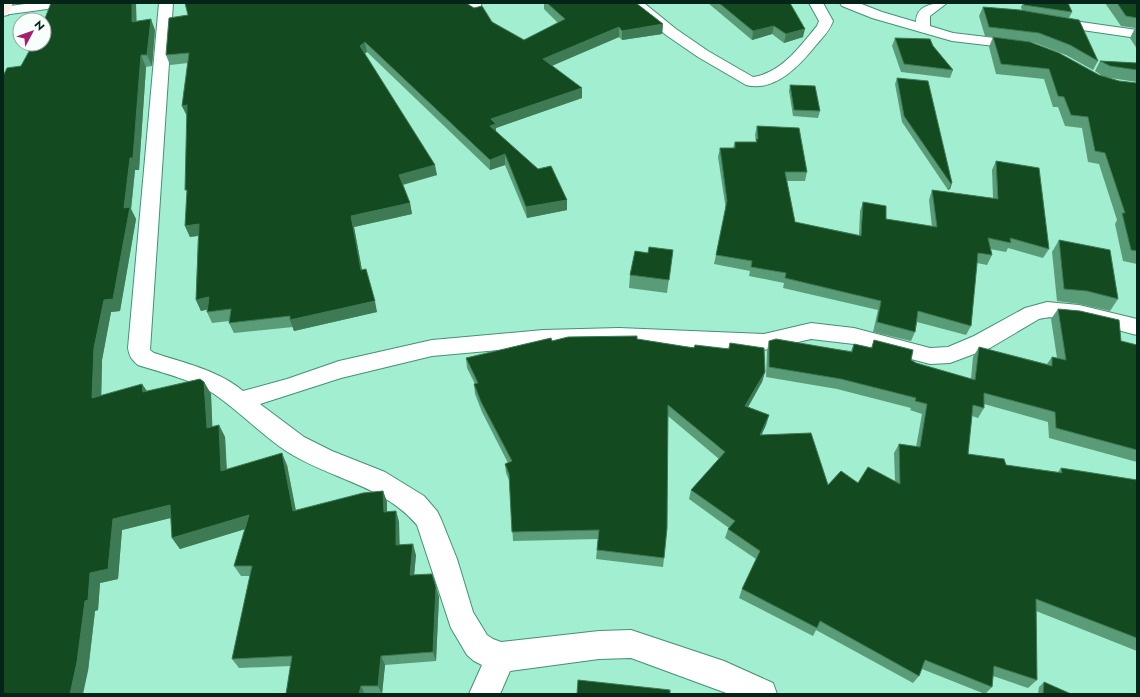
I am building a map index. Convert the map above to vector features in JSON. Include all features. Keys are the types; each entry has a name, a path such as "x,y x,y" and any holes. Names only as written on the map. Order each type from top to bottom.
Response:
{"main road":[{"path":"3,11 6,3"}],"street":[{"path":"3,11 62,3"},
{"path":"166,3 156,118 139,348 140,354 146,359 208,380 225,389 295,444 323,458 376,480 415,504 428,519 443,559 460,618 477,645 484,651 501,657 599,645 631,644 724,676 762,694"},
{"path":"636,3 671,32 696,49 751,82 759,82 772,77 790,66 824,27 826,21 816,3"},
{"path":"847,3 877,15 965,40 1013,44 1034,49"},
{"path":"923,28 924,15 940,3"},
{"path":"1043,20 1137,34"},
{"path":"239,401 289,387 339,370 432,348 543,338 620,336 764,342 811,331 854,336 930,356 950,355 982,342 1032,313 1047,309 1079,313 1137,327"},
{"path":"484,694 501,657"}],"building":[{"path":"51,3 132,3 132,22 151,19 147,55 141,55 133,158 130,158 124,208 130,207 113,299 104,300 94,348 92,398 142,384 143,392 200,379 204,382 207,428 219,425 221,471 282,453 293,511 363,493 383,491 384,512 396,511 396,545 413,544 410,575 432,574 436,587 433,652 381,656 378,686 361,686 359,694 286,694 292,656 232,659 252,566 234,566 249,515 172,538 170,505 113,519 108,569 90,573 88,600 85,601 77,662 70,694 3,694 3,76 7,68 21,66 29,52 52,52 52,12 48,12"},
{"path":"185,3 466,3 474,8 482,6 492,22 524,40 565,19 547,3 636,3 663,24 622,31 619,27 543,59 582,88 491,119 496,124 490,126 538,169 551,166 567,200 526,207 505,154 490,160 365,42 360,46 435,165 399,175 410,203 351,216 361,270 366,269 375,301 290,320 290,316 229,323 231,309 207,312 209,297 196,300 199,224 185,226 187,190 185,190 187,105 182,106 189,53 166,55 169,18 188,15"},
{"path":"719,3 790,3 805,29 786,34 774,26 753,31"},
{"path":"1024,3 1068,3 1072,12 1024,5"},
{"path":"1117,3 1137,3 1137,18 1126,16"},
{"path":"983,7 1020,10 1079,20 1098,61 1070,45 1039,33 989,27"},
{"path":"993,37 1030,42 1059,53 1099,75 1119,81 1137,83 1137,251 1131,250 1122,213 1125,213 1105,153 1095,151 1088,117 1071,115 1064,97 1058,96 1049,69 1001,64"},
{"path":"895,38 930,39 933,46 953,70 904,64"},
{"path":"1100,61 1137,63 1137,70 1110,66"},
{"path":"897,78 928,81 951,184 904,116"},
{"path":"790,85 815,86 820,111 794,110"},
{"path":"757,126 799,128 807,172 785,172 795,222 861,236 863,202 886,206 886,219 937,227 932,190 998,199 996,161 1039,168 1049,249 1010,238 1011,243 988,238 992,255 978,253 971,326 918,311 915,332 877,322 881,301 785,278 786,273 751,267 752,261 716,255 727,201 720,148 735,148 735,142 757,142"},
{"path":"1059,240 1110,250 1118,299 1087,291 1064,289"},
{"path":"649,247 673,250 669,280 630,275 635,251 648,253"},
{"path":"1058,309 1080,311 1119,320 1121,341 1137,345 1137,450 1056,428 1055,412 984,393 984,408 973,405 968,454 1004,459 1006,465 1062,473 1061,468 1137,480 1137,638 1036,599 1037,680 994,666 992,687 925,660 919,676 820,621 817,628 742,589 760,551 728,529 735,521 691,490 725,452 668,405 667,528 664,558 597,550 599,530 512,532 509,474 505,464 512,461 481,402 474,384 478,383 466,358 551,338 552,341 568,337 637,336 637,339 694,348 695,345 729,349 730,343 764,348 765,372 745,406 769,415 760,435 811,433 828,485 841,471 858,483 868,467 900,484 899,444 920,447 927,404 915,401 916,398 841,379 769,367 769,341 776,339 852,352 854,344 872,348 874,340 913,350 911,360 916,363 975,380 979,347 1052,366 1052,357 1066,360"},
{"path":"578,680 670,690 670,694 577,694"},
{"path":"1044,682 1071,694 1043,694"}]}
